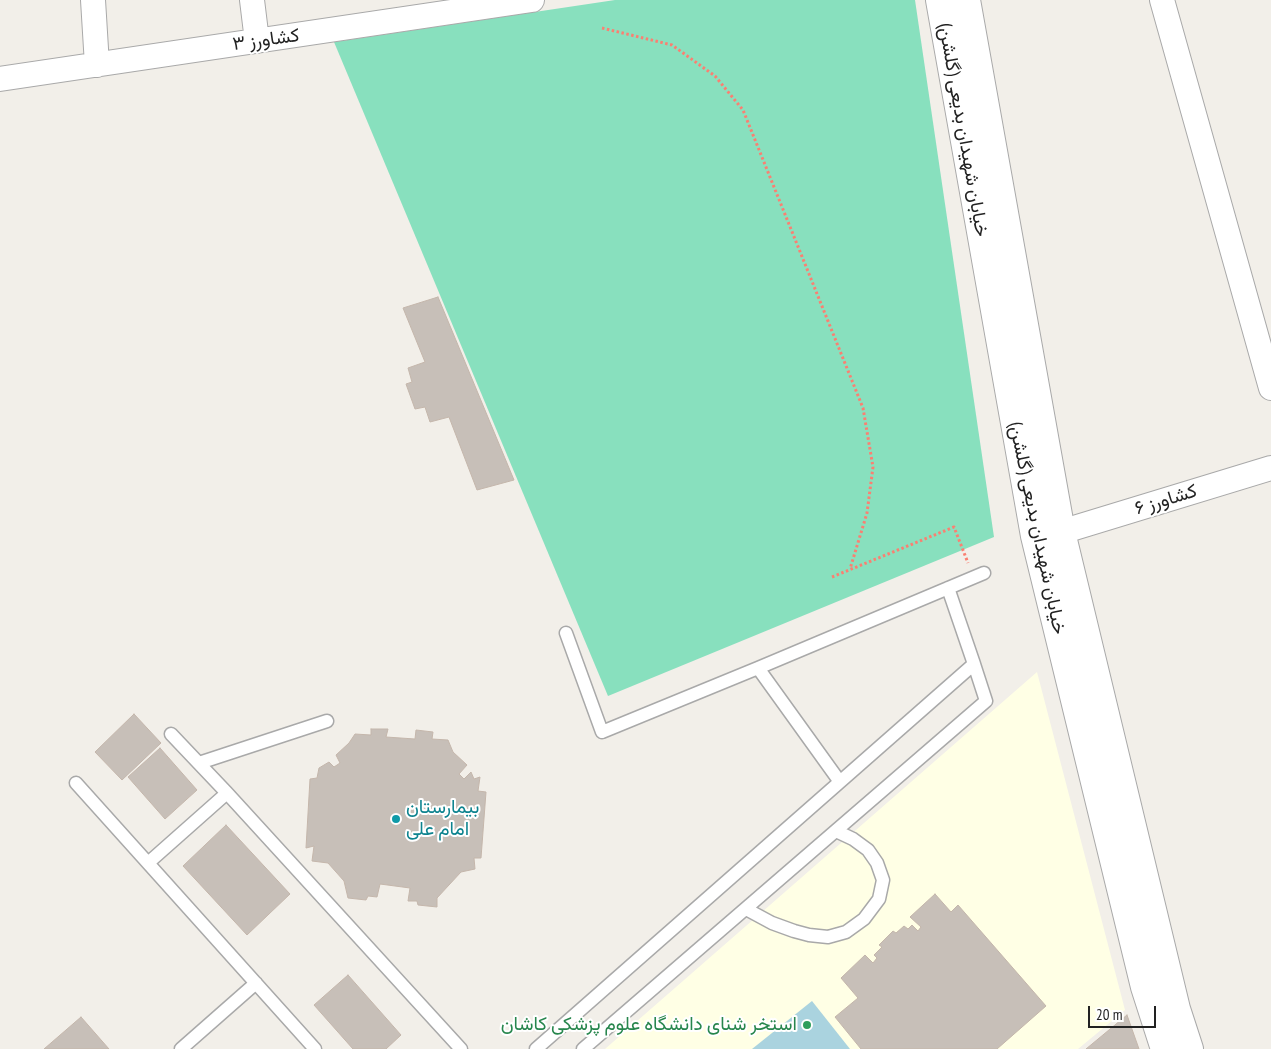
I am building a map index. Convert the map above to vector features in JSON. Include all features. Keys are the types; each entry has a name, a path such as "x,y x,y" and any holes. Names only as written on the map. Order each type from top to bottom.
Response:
{"street":[{"path":"94,0 97,65"},
{"path":"252,0 257,41"},
{"name":"کشاورز ۳","path":"0,79 532,0"},
{"name":"خیابان شهیدان بدیعی (گلشن)","path":"940,0 1035,536 1166,1013 1165,1049"},
{"name":"خیابان شهیدان بدیعی (گلشن)","path":"966,0 1061,532 1147,942"},
{"path":"1162,0 1271,388"},
{"name":"کشاورز ۶","path":"1061,532 1271,468"},
{"name":"خیابان شهیدان بدیعی (گلشن)","path":"1166,1013 1189,1049"}],"lane":[{"path":"566,633 602,732 978,575"},
{"path":"583,1049 986,701 948,588"},
{"path":"536,1049 974,664"},
{"path":"758,668 840,782"},
{"path":"198,763 327,721"},
{"path":"171,734 228,793 462,1049"},
{"path":"76,783 314,1049"},
{"path":"148,863 228,793"},
{"path":"746,909 772,923 794,931 828,937 846,932 864,919 879,899 883,880 877,863 868,850 853,839 836,831"},
{"path":"181,1049 256,983"}],"path":[{"path":"602,28 672,45 715,76 743,110 863,408 873,467 867,513 850,570"},
{"path":"832,577 954,527 978,575"}],"shaded area":[{"path":"1037,672 1125,1010 1078,1049 605,1049"}],"green space":[{"path":"615,0 915,0 994,537 608,696 334,42"}],"water":[{"name":"استخر شنای دانشگاه علوم پزشکی کاشان","path":"812,1001 850,1049 752,1049"}],"building":[{"path":"438,297 514,480 477,490 449,417 430,422 425,407 415,409 406,384 412,382 408,368 425,362 403,308"},
{"path":"134,714 161,743 122,780 95,752"},
{"name":"بیمارستان امام علی","path":"371,729 388,729 386,737 415,739 416,730 433,732 432,739 448,740 453,752 467,765 459,774 464,779 471,772 474,779 480,777 478,791 486,792 481,858 474,858 475,869 461,872 437,898 437,907 418,905 417,901 408,901 410,888 380,884 377,897 368,896 366,900 348,898 344,881 328,863 312,861 314,846 306,848 310,779 317,778 319,768 329,762 334,767 340,763 336,755 349,743 355,734 371,735"},
{"path":"160,748 197,790 165,819 128,777"},
{"path":"226,825 290,894 247,935 183,866"},
{"path":"935,894 951,912 958,905 1046,1006 997,1049 861,1049 835,1017 858,998 841,978 865,955 873,963 877,958 874,955 882,947 879,945 893,931 896,933 904,926 908,929 912,925 918,931 921,927 910,917"},
{"path":"348,975 401,1035 386,1049 353,1049 314,1005"},
{"path":"1127,1015 1139,1049 1086,1049"},
{"path":"81,1017 109,1049 44,1049"}],"place":[{"name":"بیمارستان امام علی","path":"396,819"},
{"name":"استخر شنای دانشگاه علوم پزشکی کاشان","path":"807,1025"}]}
